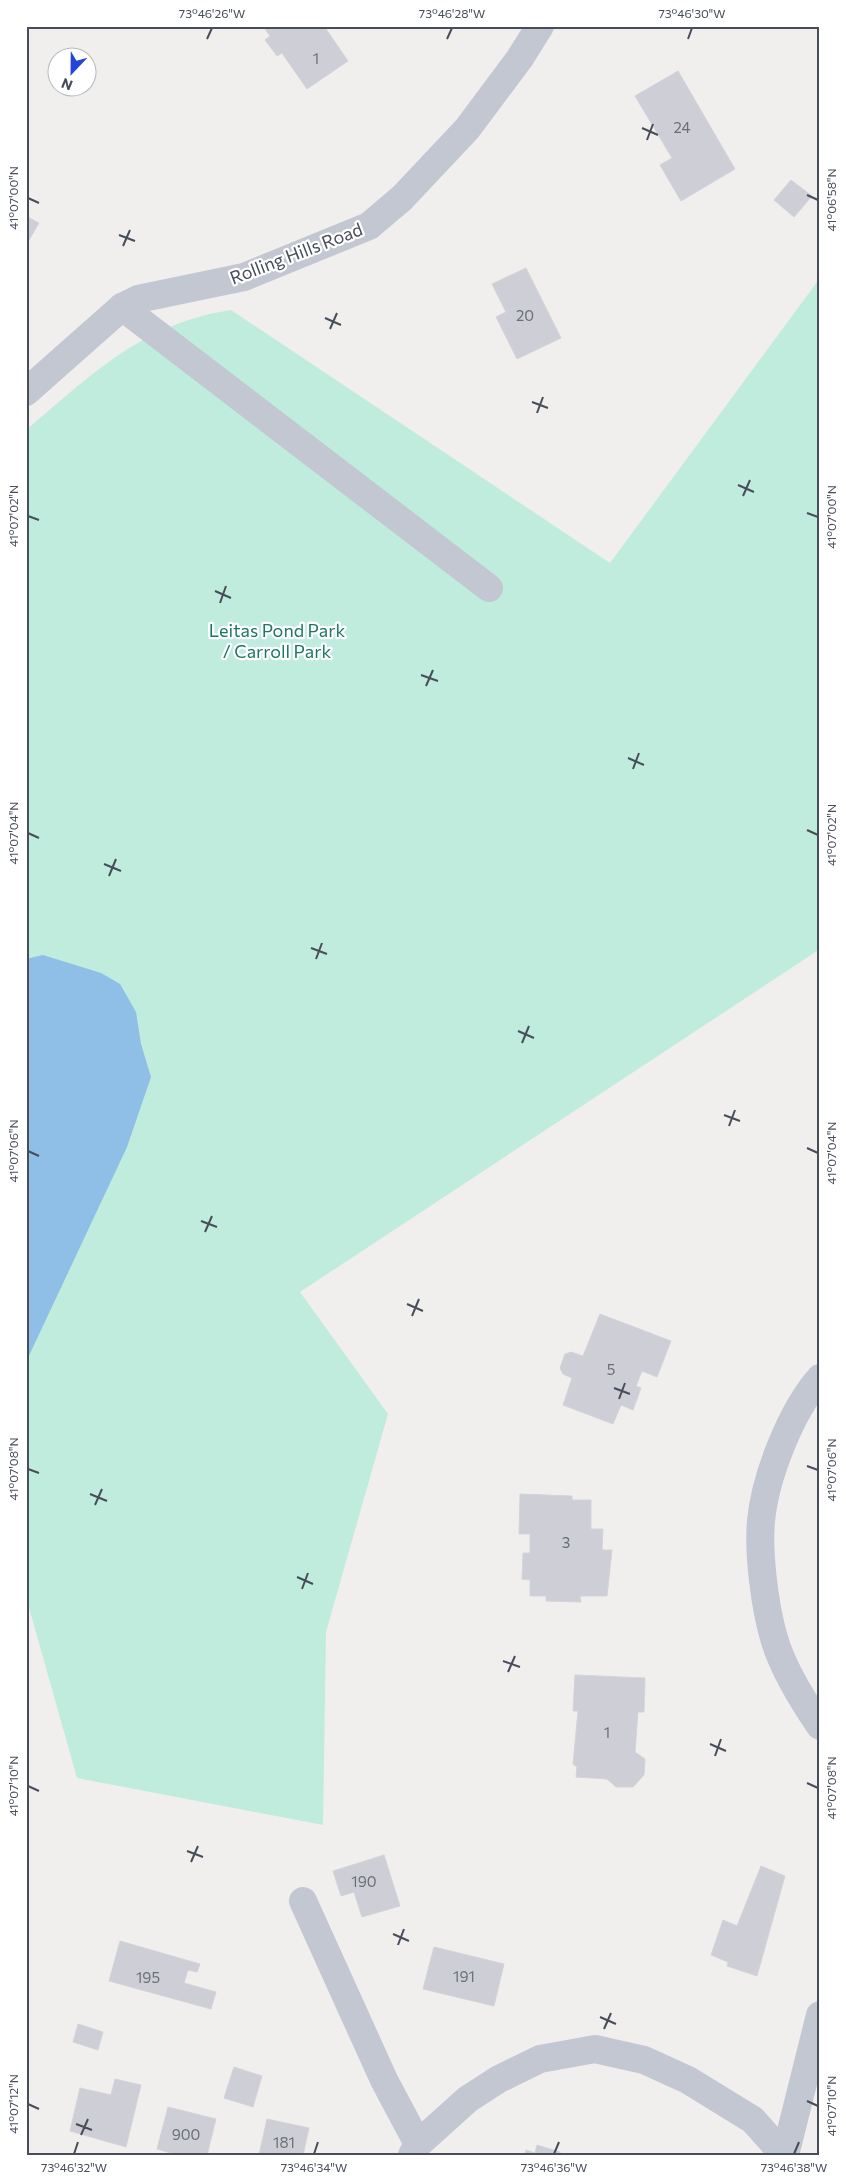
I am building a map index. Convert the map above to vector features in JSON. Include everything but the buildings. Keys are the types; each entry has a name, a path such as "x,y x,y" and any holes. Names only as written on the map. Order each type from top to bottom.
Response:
{"street":[{"name":"Rolling Hills Road","path":"26,392 122,307 138,299 244,278 369,226 402,198 467,129 520,58 540,26"},
{"path":"122,307 489,588"},
{"path":"820,1378 807,1393 775,1460 761,1521 764,1581 774,1639 800,1697 820,1726"},
{"path":"303,1901 415,2149 468,2099 499,2079 540,2059 595,2049 644,2060 688,2080 753,2120 784,2155"},
{"path":"784,2155 820,2015"}],"green space":[{"name":"Leitas Pond Park / Carroll Park","path":"820,278 820,949 300,1292 388,1414 326,1632 323,1825 77,1778 26,1597 26,430 97,371 144,339 199,317 231,310 610,563"}],"water":[{"path":"43,955 101,973 120,984 136,1012 141,1044 151,1077 127,1147 26,1362 26,959"}]}
